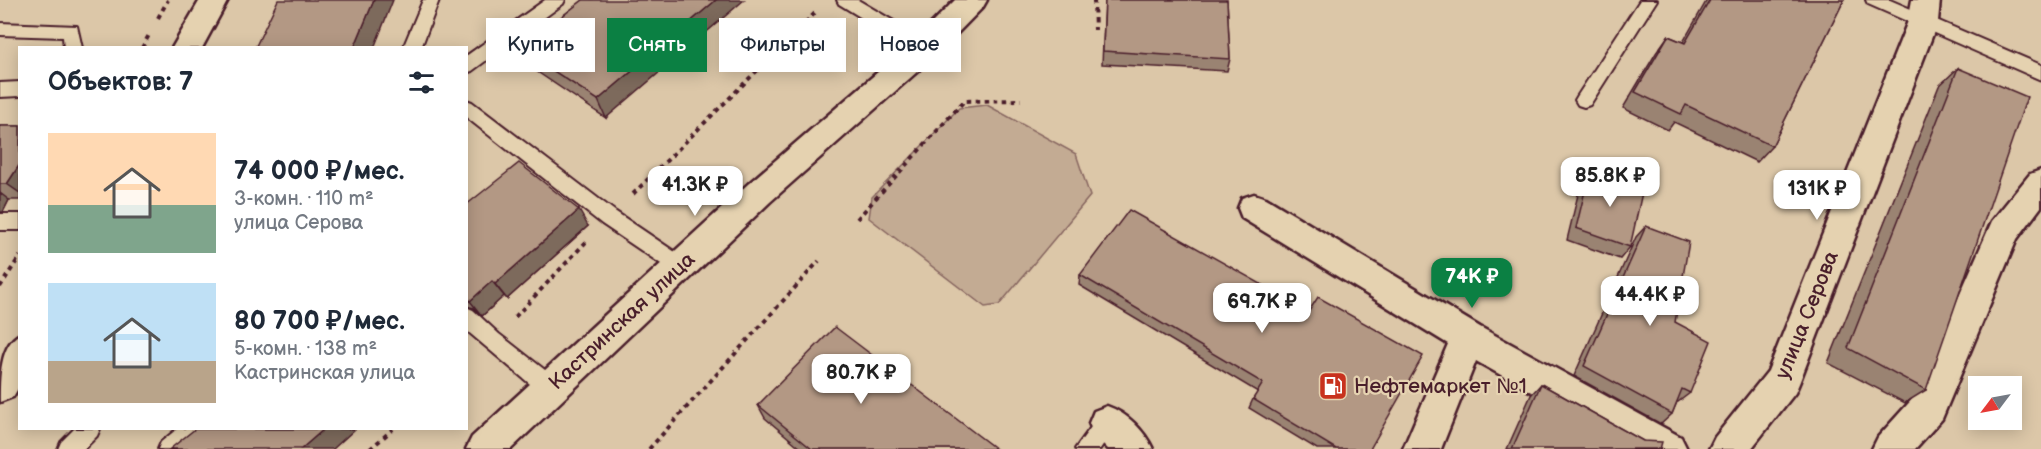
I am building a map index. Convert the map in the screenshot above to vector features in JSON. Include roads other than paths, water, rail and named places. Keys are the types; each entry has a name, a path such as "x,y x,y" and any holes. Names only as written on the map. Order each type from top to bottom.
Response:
{"street":[{"path":"188,46 214,0"},
{"name":"Кастринская улица","path":"955,18 973,0"},
{"name":"улица Серова","path":"1728,449 1782,381 1924,10"},
{"name":"Кастринская улица","path":"485,449 680,266 898,72"},
{"path":"1891,449 1929,407 2004,231 2041,183"},
{"path":"1254,208 1468,338 1668,449"},
{"path":"1422,449 1468,338"},
{"path":"0,385 18,354"},
{"path":"1096,436 1134,449"}],"lane":[{"path":"413,46 431,0"},
{"path":"468,65 557,0"},
{"path":"845,0 875,18"},
{"path":"1584,100 1649,0"},
{"path":"1874,0 1924,10 2041,73"},
{"path":"0,28 71,31 73,46"},
{"path":"0,90 18,89"},
{"path":"468,109 609,218 680,266"},
{"path":"0,222 18,222"},
{"path":"468,318 492,341 551,388"},
{"path":"69,449 88,430"},
{"path":"169,449 192,430"}],"place":[{"name":"Нефтемаркет №1","path":"1333,386"}]}
